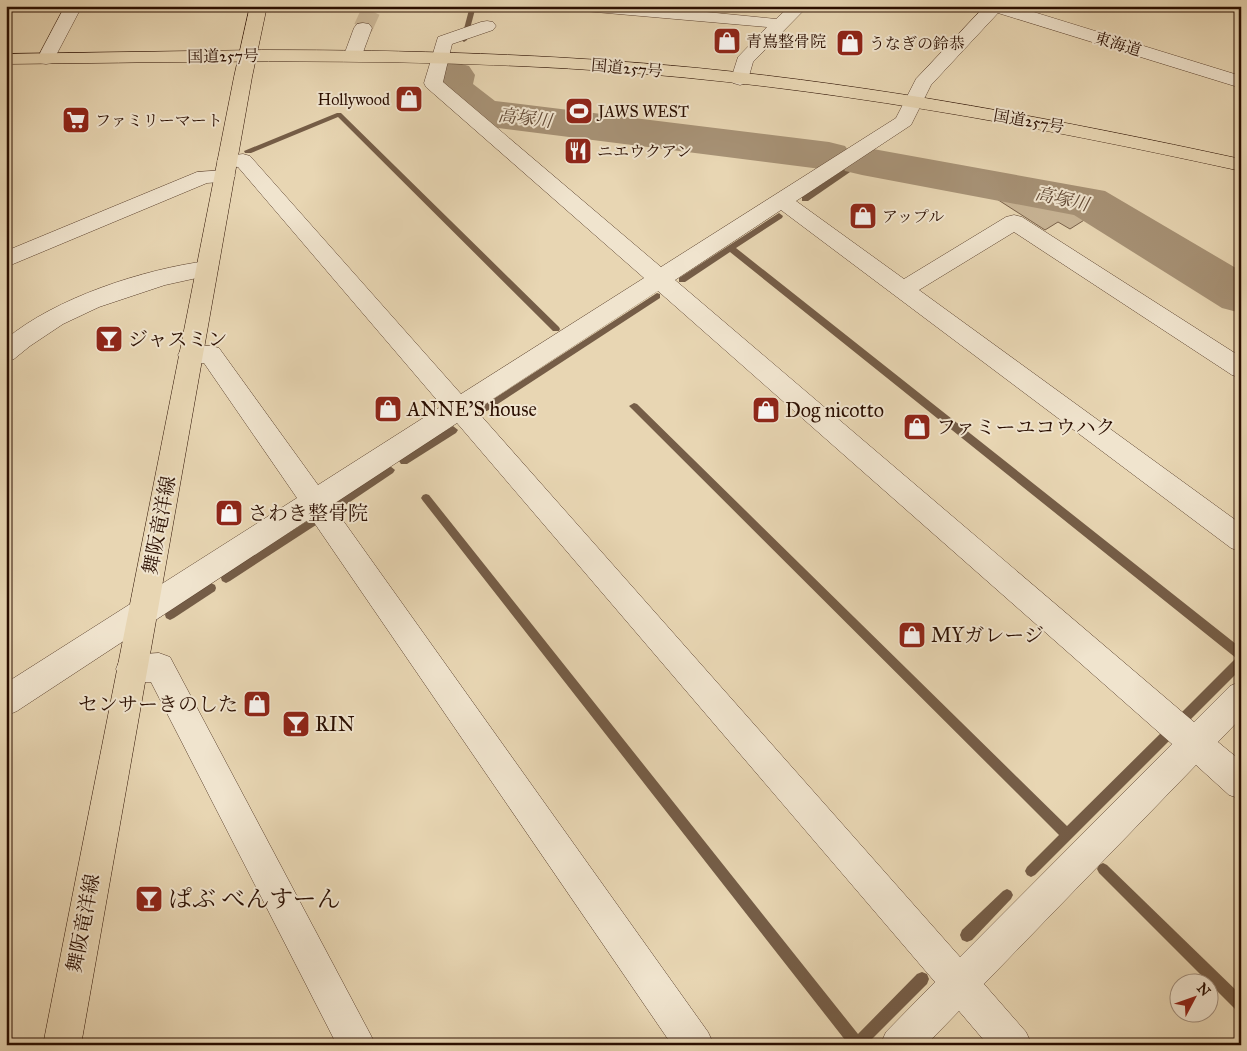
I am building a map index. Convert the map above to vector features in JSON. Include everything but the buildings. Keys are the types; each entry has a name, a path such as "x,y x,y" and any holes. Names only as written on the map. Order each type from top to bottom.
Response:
{"main road":[{"name":"舞阪竜洋線","path":"62,1045 190,355 247,56 259,6"},
{"name":"国道257号","path":"6,59 353,55 579,64 740,79 914,102 1059,127 1241,165"}],"street":[{"path":"46,59 74,6"},
{"path":"584,6 768,22 779,25"},
{"path":"740,79 744,61 800,6"},
{"path":"6,701 904,121 923,83 995,6"},
{"name":"東海道","path":"995,6 1241,82"},
{"path":"353,55 363,28"},
{"path":"479,29 444,41 433,83 1241,783"},
{"path":"6,260 243,160 1013,1045"},
{"path":"781,200 1241,540"},
{"path":"903,290 1014,222 1241,369"},
{"path":"6,354 39,327 92,299 187,271 207,269"},
{"path":"190,355 211,354 695,1045"},
{"path":"131,670 158,667 357,1045"},
{"path":"899,1045 1241,696"}],"shaded area":[{"path":"975,185 1086,205 1097,212 1070,229 1058,222 1045,230"}],"waterway":[{"path":"464,40 473,6"},
{"name":"高塚川","path":"454,75 451,87 482,113 829,156"},
{"path":"248,151 339,114 556,329"},
{"name":"高塚川","path":"862,161 1088,202 1241,295"},
{"path":"805,199 849,170"},
{"path":"730,248 779,216"},
{"path":"682,280 730,248"},
{"path":"730,248 1241,655"},
{"path":"484,409 657,296"},
{"path":"634,406 1067,834"},
{"path":"404,461 453,430"},
{"path":"335,507 390,470"},
{"path":"426,498 857,1044"},
{"path":"226,578 312,522"},
{"path":"170,615 211,588"},
{"path":"1183,719 1241,661"},
{"path":"1031,871 1169,733"},
{"path":"1103,869 1241,1005"},
{"path":"967,935 1007,895"},
{"path":"857,1044 922,979"}],"tunnel":[{"path":"363,28 373,6"}],"place":[{"name":"青嶌整骨院","path":"727,41"},
{"name":"うなぎの鈴恭","path":"850,43"},
{"name":"Hollywood","path":"409,99"},
{"name":"JAWS WEST","path":"579,111"},
{"name":"ファミリーマート","path":"76,120"},
{"name":"ニエウクアン","path":"578,151"},
{"name":"アップル","path":"863,216"},
{"name":"ジャスミン","path":"109,339"},
{"name":"ANNE'S house","path":"388,409"},
{"name":"Dog nicotto","path":"766,410"},
{"name":"ファミーユコウハク","path":"917,427"},
{"name":"さわき整骨院","path":"229,513"},
{"name":"MYガレージ","path":"912,635"},
{"name":"センサーきのした","path":"257,704"},
{"name":"RIN","path":"296,724"},
{"name":"ぱぶ べんすーん","path":"149,899"}]}
